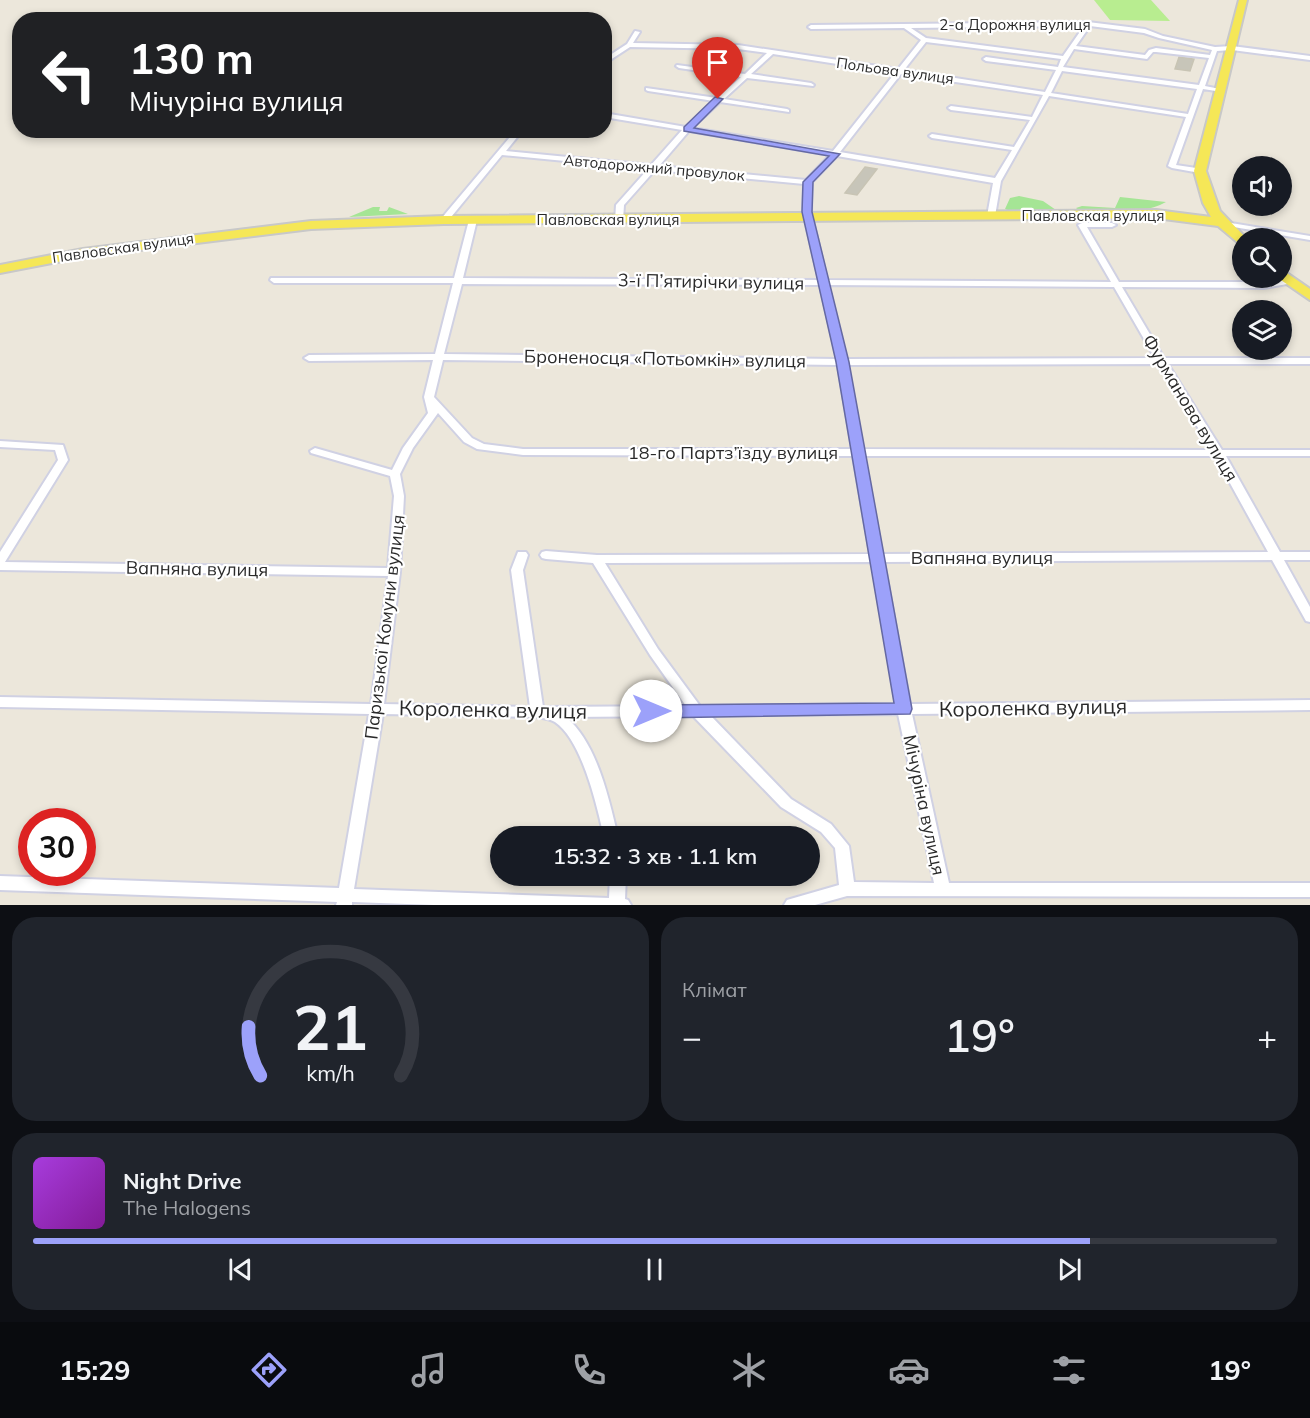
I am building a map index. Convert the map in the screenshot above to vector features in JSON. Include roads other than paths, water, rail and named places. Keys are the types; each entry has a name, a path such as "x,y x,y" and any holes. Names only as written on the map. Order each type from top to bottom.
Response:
{"main road":[{"path":"1232,234 1218,222 1206,199 1200,171 1243,0"},
{"name":"Павловская вулиця","path":"0,269 83,253 288,226 444,220 808,219 1156,214 1218,222"},
{"path":"1292,282 1310,296"}],"street":[{"name":"2-а Дорожня вулиця","path":"811,27 1088,24 1145,30 1161,37 1215,49 1232,48 1310,57"},
{"path":"991,216 997,181 1034,119 1045,93 1065,58 1088,24"},
{"path":"905,26 924,40 1065,58"},
{"path":"612,57 629,45 637,32"},
{"path":"808,182 836,154 924,40"},
{"name":"Польова вулиця","path":"629,45 712,45 1190,116"},
{"path":"1072,47 1147,57 1151,51 1156,50 1213,57"},
{"path":"1200,171 1172,166 1215,49"},
{"path":"619,220 620,205 687,129 771,53"},
{"path":"986,59 1222,90"},
{"path":"679,66 811,85"},
{"path":"648,89 787,111"},
{"path":"951,108 1034,119"},
{"path":"612,116 997,181"},
{"path":"932,136 1016,149"},
{"path":"444,220 513,138"},
{"name":"Автодорожний провулок","path":"500,153 808,182"},
{"name":"Мічуріна вулиця","path":"808,182 808,219 842,362 904,709 943,890"},
{"path":"315,451 395,474 408,448 415,442 433,413 429,397 473,220"},
{"path":"1218,222 1310,238"},
{"name":"Фурманова вулиця","path":"1112,225 1082,225 1161,361 1219,453 1310,618"},
{"name":"3-ї П’ятирічки вулиця","path":"274,280 1232,285"},
{"name":"Броненосця «Потьомкін» вулиця","path":"309,358 439,357 842,362 1310,361"},
{"name":"18-го Партз’їзду вулиця","path":"429,397 468,440 481,447 523,452 1310,453"},
{"path":"0,444 59,447 63,460 0,561"},
{"name":"Паризької Комуни вулиця","path":"345,900 377,708 394,572 399,496 395,474"},
{"path":"522,555 518,570 537,712 560,718 572,730 593,773 608,826"},
{"name":"Вапняна вулиця","path":"546,555 597,559 1310,556"},
{"path":"597,559 654,652 697,711 786,803 826,828 842,846 847,889"},
{"name":"Вапняна вулиця","path":"0,566 394,572"},
{"name":"Короленка вулиця","path":"0,702 537,712 1310,705"},
{"path":"0,883 345,900 620,904 619,886"},
{"path":"792,905 847,889 1310,890"}]}
